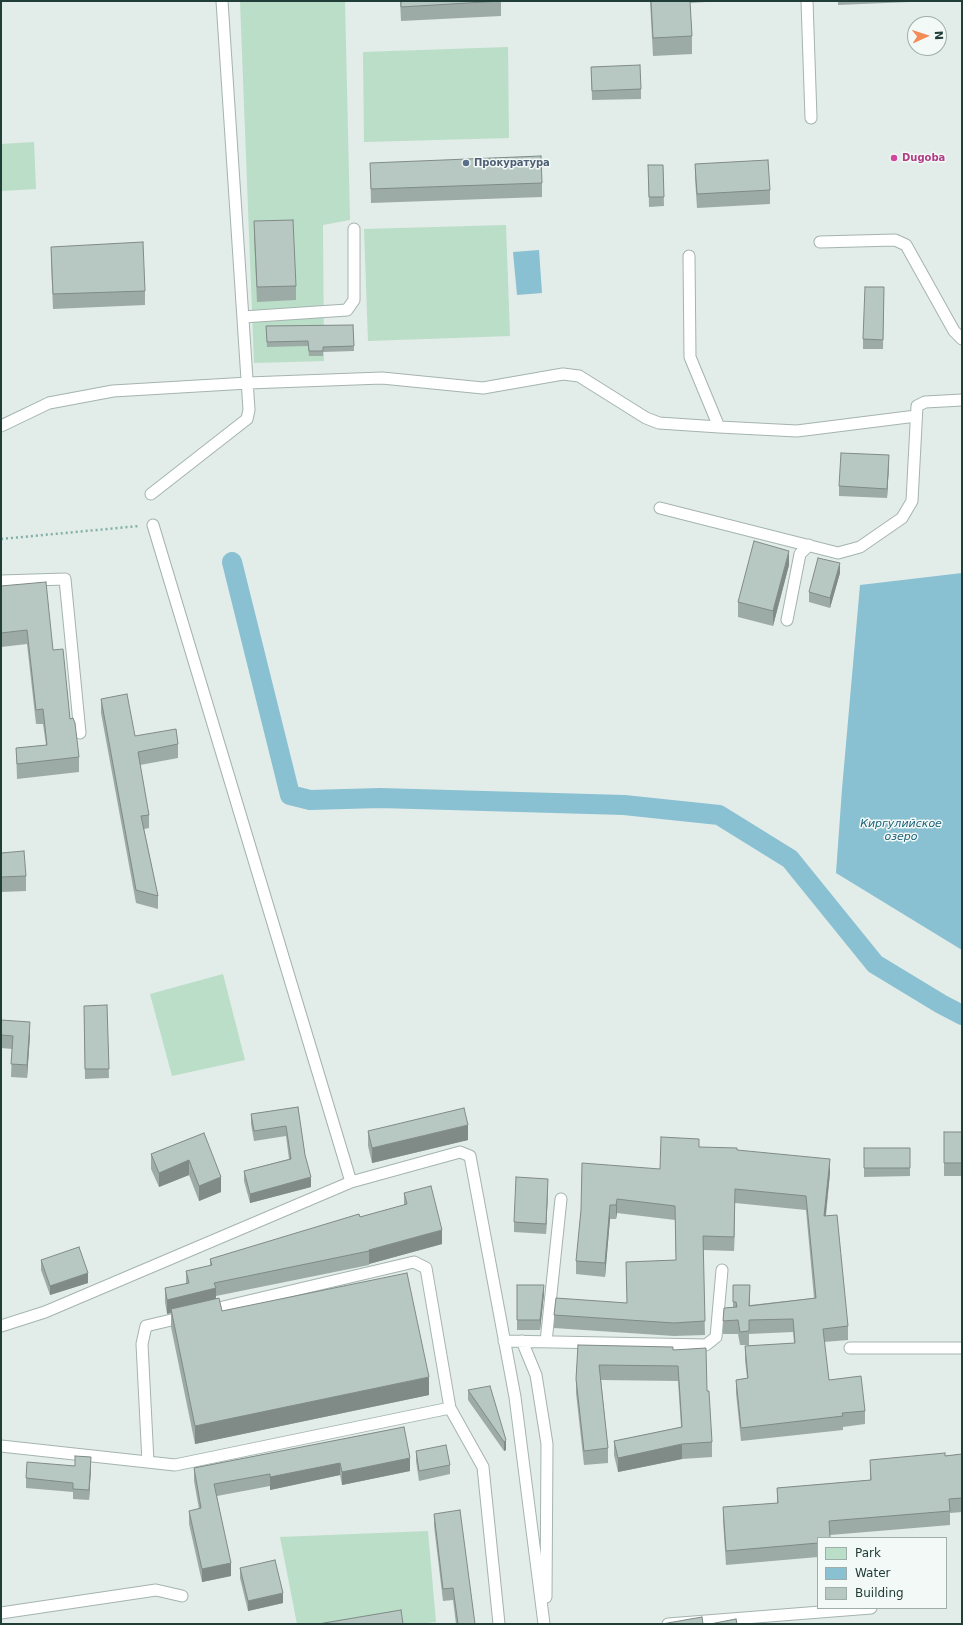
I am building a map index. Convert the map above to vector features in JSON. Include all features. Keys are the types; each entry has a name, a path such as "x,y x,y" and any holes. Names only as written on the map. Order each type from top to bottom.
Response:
{"lane":[{"path":"151,494 247,419 249,410 222,1"},
{"path":"807,1 811,118"},
{"path":"243,317 347,310 354,300 354,229"},
{"path":"820,242 896,240 906,245 954,331 962,339"},
{"path":"689,256 690,357 719,427"},
{"path":"1,426 49,403 113,391 186,388 248,383 382,378 483,388 563,374 579,376 646,418 659,423 797,431 916,416"},
{"path":"660,508 838,553 860,547 902,518 912,501 917,406 925,402 962,400"},
{"path":"153,525 351,1182"},
{"path":"787,620 800,554 809,545"},
{"path":"1,582 65,580 80,733"},
{"path":"1,1326 44,1312 351,1182 460,1152 470,1156 515,1397 544,1624"},
{"path":"546,1342 561,1199"},
{"path":"148,1462 142,1344 146,1326 414,1262 426,1268 450,1408 483,1467 499,1624"},
{"path":"504,1341 706,1345 716,1337 722,1270"},
{"path":"522,1341 536,1375 547,1444 547,1553 544,1624"},
{"path":"850,1348 962,1348"},
{"path":"1,1446 175,1465 450,1408"},
{"path":"1,1613 156,1590 182,1596"},
{"path":"668,1624 858,1609"}],"path":[{"path":"1,539 153,525"}],"green space":[{"path":"240,1 345,1 350,220 323,225 324,361 254,363"},
{"path":"508,47 509,138 364,142 363,52"},
{"path":"34,142 36,189 1,191 1,144"},
{"path":"506,225 510,336 368,341 364,229"},
{"path":"223,974 245,1060 172,1076 150,994"},
{"path":"428,1531 436,1622 417,1624 297,1624 280,1537"}],"water":[{"path":"539,250 542,293 517,295 513,252"},
{"name":"Киргулийское озеро","path":"962,573 962,950 836,873 860,585"}],"building":[{"path":"401,1 501,1 401,7"},
{"path":"651,1 690,1 692,36 653,38"},
{"path":"640,65 641,89 592,91 591,67"},
{"path":"541,156 542,183 371,189 370,163"},
{"path":"768,160 770,190 697,194 695,164"},
{"path":"648,165 663,165 664,197 649,197"},
{"path":"293,220 296,286 257,287 254,221"},
{"path":"143,242 145,291 53,294 51,247"},
{"path":"865,287 884,287 883,340 863,339"},
{"path":"353,325 354,346 323,347 323,351 309,351 308,341 267,342 266,326"},
{"path":"841,453 889,455 887,489 839,486"},
{"path":"754,541 789,551 773,611 738,602"},
{"path":"818,558 840,563 830,598 809,592"},
{"path":"46,582 53,650 63,649 70,719 73,718 75,723 79,757 17,764 16,748 47,745 43,709 36,710 27,630 1,633 1,586"},
{"path":"127,694 135,736 176,729 178,744 138,752 149,815 141,816 158,896 136,890 101,699"},
{"path":"24,851 26,876 1,877 1,853"},
{"path":"107,1005 109,1069 85,1069 84,1006"},
{"path":"1,1020 30,1022 27,1065 11,1064 13,1036 1,1035"},
{"path":"298,1107 305,1155 311,1177 250,1194 244,1171 291,1159 286,1126 254,1131 251,1114"},
{"path":"464,1108 468,1125 372,1148 368,1131"},
{"path":"944,1132 962,1132 962,1163 944,1163"},
{"path":"204,1133 221,1177 199,1186 189,1160 159,1173 151,1154"},
{"path":"661,1137 699,1139 699,1147 737,1148 737,1150 830,1159 824,1216 837,1215 848,1326 823,1329 829,1380 861,1376 865,1411 842,1413 843,1416 741,1428 736,1380 748,1378 745,1346 795,1343 793,1319 749,1320 749,1331 740,1332 738,1320 723,1321 724,1308 737,1307 736,1302 733,1302 733,1285 750,1285 749,1306 816,1298 806,1196 735,1189 734,1237 703,1236 705,1321 674,1323 554,1315 556,1298 627,1303 626,1262 676,1260 675,1206 617,1199 616,1205 610,1205 605,1263 576,1261 581,1210 582,1163 660,1169"},
{"path":"864,1148 910,1148 910,1168 864,1168"},
{"path":"516,1177 548,1179 546,1224 514,1222"},
{"path":"431,1186 442,1230 369,1251 214,1283 216,1288 167,1300 165,1288 189,1283 186,1271 212,1265 210,1259 359,1214 360,1217 407,1204 404,1193"},
{"path":"79,1247 88,1273 50,1286 41,1260"},
{"path":"407,1273 429,1377 195,1426 171,1309 219,1298 222,1311"},
{"path":"517,1285 544,1285 540,1320 517,1320"},
{"path":"578,1345 673,1347 673,1350 706,1348 707,1391 709,1391 712,1442 682,1444 618,1458 614,1441 682,1427 678,1366 599,1365 608,1448 584,1451 576,1379"},
{"path":"490,1386 506,1440 504,1442 468,1390"},
{"path":"404,1427 410,1458 342,1472 340,1463 270,1477 270,1474 214,1484 231,1563 202,1569 189,1511 201,1508 194,1468"},
{"path":"446,1445 450,1465 419,1471 416,1451"},
{"path":"945,1453 945,1456 962,1454 962,1498 949,1499 950,1511 829,1521 830,1537 817,1537 817,1543 726,1551 723,1507 778,1503 777,1488 871,1480 870,1460"},
{"path":"75,1456 91,1457 89,1490 73,1489 73,1483 26,1478 27,1462 75,1466"},
{"path":"460,1510 475,1624 458,1624 453,1588 443,1589 434,1514"},
{"path":"275,1560 283,1593 248,1601 240,1568"},
{"path":"401,1610 403,1624 318,1624"},
{"path":"702,1617 703,1624 662,1624"},
{"path":"736,1619 737,1624 710,1624"}],"waterway":[{"path":"232,562 290,795 310,800 380,798 624,805 719,815 790,859 875,964 962,1015"}],"place":[{"name":"Dugoba","path":"894,158"},
{"name":"Прокуратура","path":"466,163"}]}
